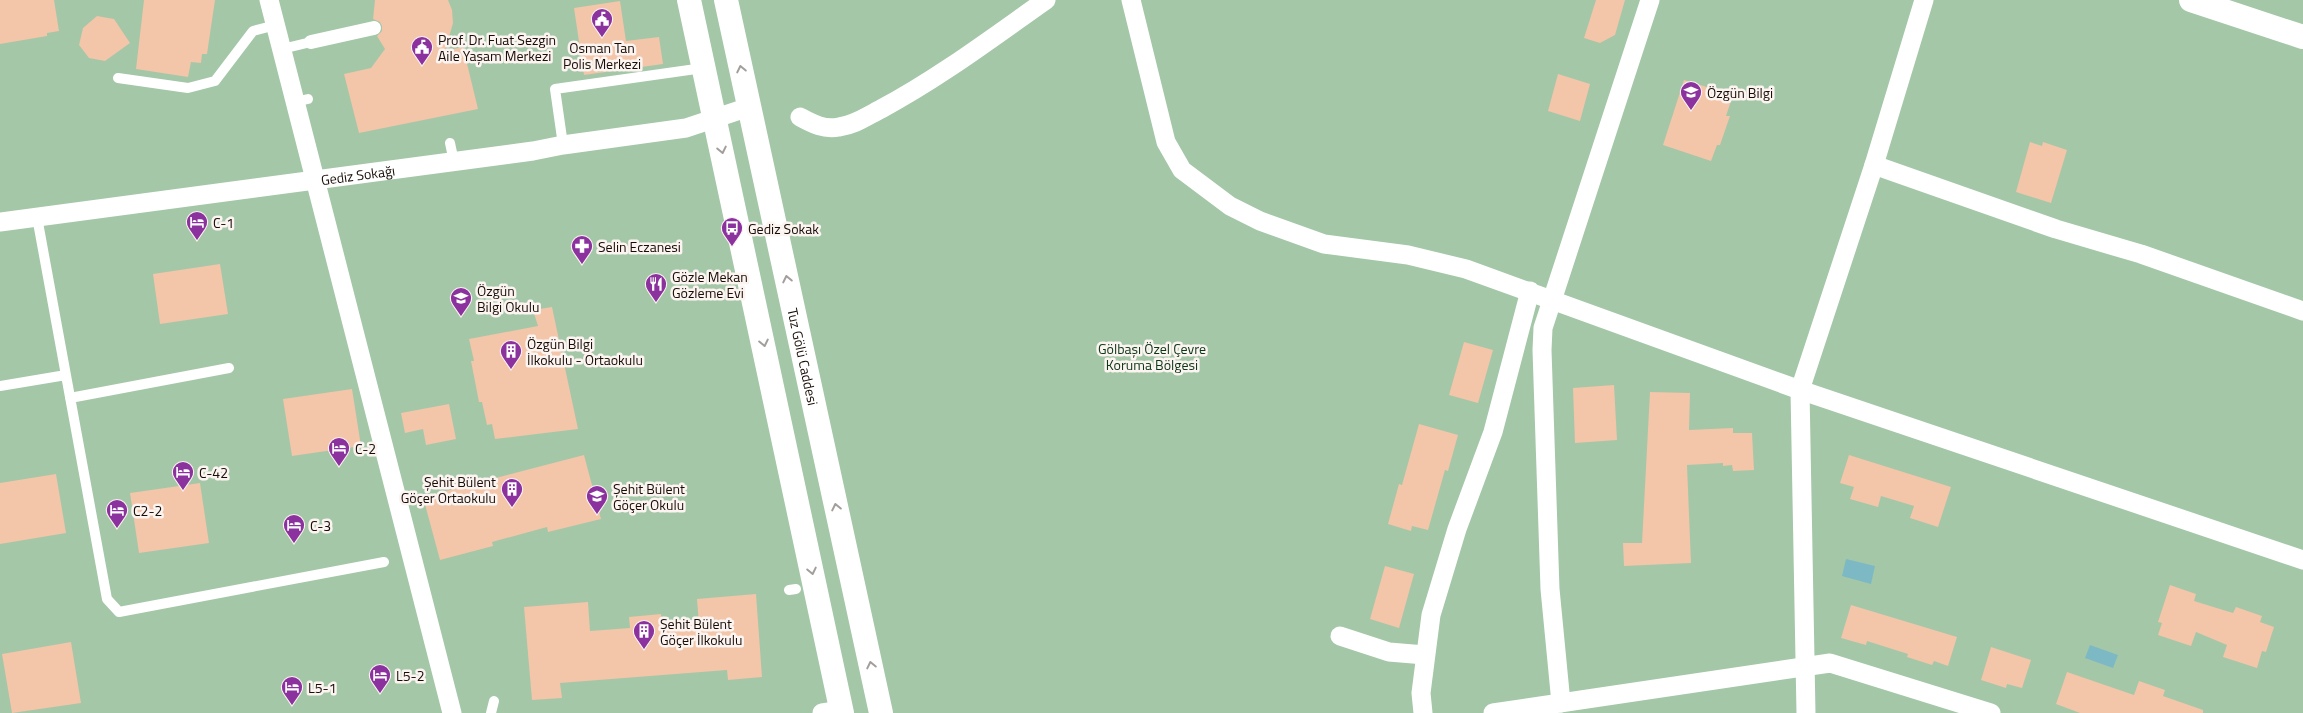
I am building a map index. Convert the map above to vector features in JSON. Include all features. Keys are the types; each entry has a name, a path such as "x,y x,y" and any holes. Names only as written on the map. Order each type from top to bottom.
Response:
{"street":[{"path":"269,0 282,49 302,100 315,180 452,713"},
{"path":"689,0 716,119 835,712"},
{"name":"Tuz Gölü Caddesi","path":"726,0 881,713"},
{"path":"800,117 818,127 838,127 860,121 899,100 954,65 1046,0"},
{"path":"1131,0 1166,142 1182,170 1210,193 1230,206 1260,221 1316,242 1408,255 1466,269 1800,390 2303,560"},
{"path":"1561,703 1550,594 1542,350 1543,328 1650,0"},
{"path":"1806,713 1800,390 1874,165 1924,0"},
{"path":"2191,0 2303,36"},
{"path":"311,42 374,28"},
{"name":"Gediz Sokağı","path":"0,222 454,162 686,128 749,107"},
{"path":"1874,165 2056,229 2142,254 2303,311"},
{"path":"1424,713 1421,694 1431,615 1457,529 1494,432 1530,291"},
{"path":"1340,636 1389,652 1425,655"},
{"path":"1493,713 1830,663 1991,713"}],"lane":[{"path":"118,78 188,88 215,81 253,32 276,25"},
{"path":"282,49 311,42"},
{"path":"563,145 555,89 704,68"},
{"path":"450,143 454,162"},
{"path":"37,217 107,599 119,612 384,562"},
{"path":"70,398 230,368"},
{"path":"0,386 66,375"},
{"path":"491,713 494,701"}],"green space":[{"name":"Gölbaşı Özel Çevre Koruma Bölgesi","path":"0,0 2303,0 2303,713 0,713"}],"water":[{"path":"1846,559 1875,566 1871,584 1842,576"},
{"path":"2090,645 2118,655 2113,668 2085,658"}],"building":[{"path":"0,0 54,0 59,31 47,33 47,36 0,44"},
{"path":"144,0 215,0 207,54 202,54 201,63 191,62 188,77 136,69"},
{"name":"Prof. Dr. Fuat Sezgin Aile Yaşam Merkezi","path":"375,0 448,0 452,10 453,23 445,51 463,47 478,109 359,133 344,74 371,68 385,49 377,36 382,31 382,26 380,22 373,19"},
{"path":"1596,0 1625,0 1615,35 1600,43 1584,38"},
{"name":"Osman Tan Polis Merkezi","path":"620,1 626,41 659,37 663,64 584,75 574,8"},
{"path":"97,16 114,19 130,43 105,61 89,58 79,45 83,28"},
{"path":"1558,74 1590,84 1580,121 1548,111"},
{"path":"1684,80 1733,95 1726,116 1730,116 1720,145 1717,145 1711,161 1663,145"},
{"path":"2030,142 2042,146 2043,142 2067,150 2051,203 2016,192"},
{"path":"220,264 228,314 160,324 153,274"},
{"name":"Özgün Bilgi İlkokulu - Ortaokulu","path":"552,307 578,429 495,439 492,424 487,425 482,402 479,402 469,339 538,326 533,310"},
{"path":"1464,342 1493,350 1478,403 1449,395"},
{"path":"1614,385 1617,440 1575,443 1573,388"},
{"path":"352,389 361,446 292,456 283,399"},
{"path":"1650,392 1690,393 1689,430 1733,428 1733,433 1752,433 1754,470 1733,471 1732,465 1723,466 1723,463 1687,465 1691,563 1624,566 1623,543 1642,543"},
{"path":"449,404 456,439 426,445 423,429 405,433 401,413"},
{"path":"1419,424 1458,435 1448,471 1445,470 1428,530 1412,526 1411,531 1388,524 1399,484 1402,485"},
{"name":"Şehit Bülent Göçer Ortaokulu","path":"584,455 601,519 548,532 547,527 492,542 493,546 440,560 423,497"},
{"path":"1849,455 1951,487 1938,527 1910,518 1914,506 1881,496 1878,507 1850,499 1854,487 1840,483"},
{"path":"56,474 66,533 0,544 0,483"},
{"path":"200,483 209,543 139,553 130,493"},
{"path":"1385,566 1414,574 1399,628 1370,619"},
{"path":"2170,585 2196,594 2194,601 2233,613 2236,607 2262,616 2260,622 2274,627 2266,652 2262,651 2257,668 2223,657 2227,645 2196,632 2191,646 2158,635 2162,623 2158,622"},
{"name":"Şehit Bülent Göçer İlkokulu","path":"756,594 762,677 728,680 727,670 560,683 562,698 532,700 524,607 588,602 590,631 630,628 629,617 661,614 662,627 699,624 697,599"},
{"path":"1851,605 1957,637 1948,666 1934,661 1932,665 1907,657 1908,654 1867,641 1866,645 1841,638"},
{"path":"71,642 81,703 12,713 2,654"},
{"path":"1991,647 2031,660 2022,688 2007,684 2006,688 1981,680"},
{"path":"2067,672 2134,695 2139,681 2165,690 2163,696 2203,710 2203,713 2080,713 2056,704"}],"place":[{"name":"Osman Tan Polis Merkezi","path":"602,38"},
{"name":"Prof. Dr. Fuat Sezgin Aile Yaşam Merkezi","path":"422,66"},
{"name":"Özgün Bilgi","path":"1691,111"},
{"name":"C-1","path":"197,241"},
{"name":"Gediz Sokak","path":"732,247"},
{"name":"Selin Eczanesi","path":"582,265"},
{"name":"Gözle Mekan Gözleme Evi","path":"656,303"},
{"name":"Özgün Bilgi Okulu","path":"461,317"},
{"name":"Özgün Bilgi İlkokulu - Ortaokulu","path":"511,370"},
{"name":"C-2","path":"339,467"},
{"name":"C-42","path":"183,491"},
{"name":"Şehit Bülent Göçer Ortaokulu","path":"512,508"},
{"name":"Şehit Bülent Göçer Okulu","path":"597,515"},
{"name":"C2-2","path":"117,529"},
{"name":"C-3","path":"294,544"},
{"name":"Şehit Bülent Göçer İlkokulu","path":"644,650"},
{"name":"L5-2","path":"380,694"},
{"name":"L5-1","path":"292,706"}]}
